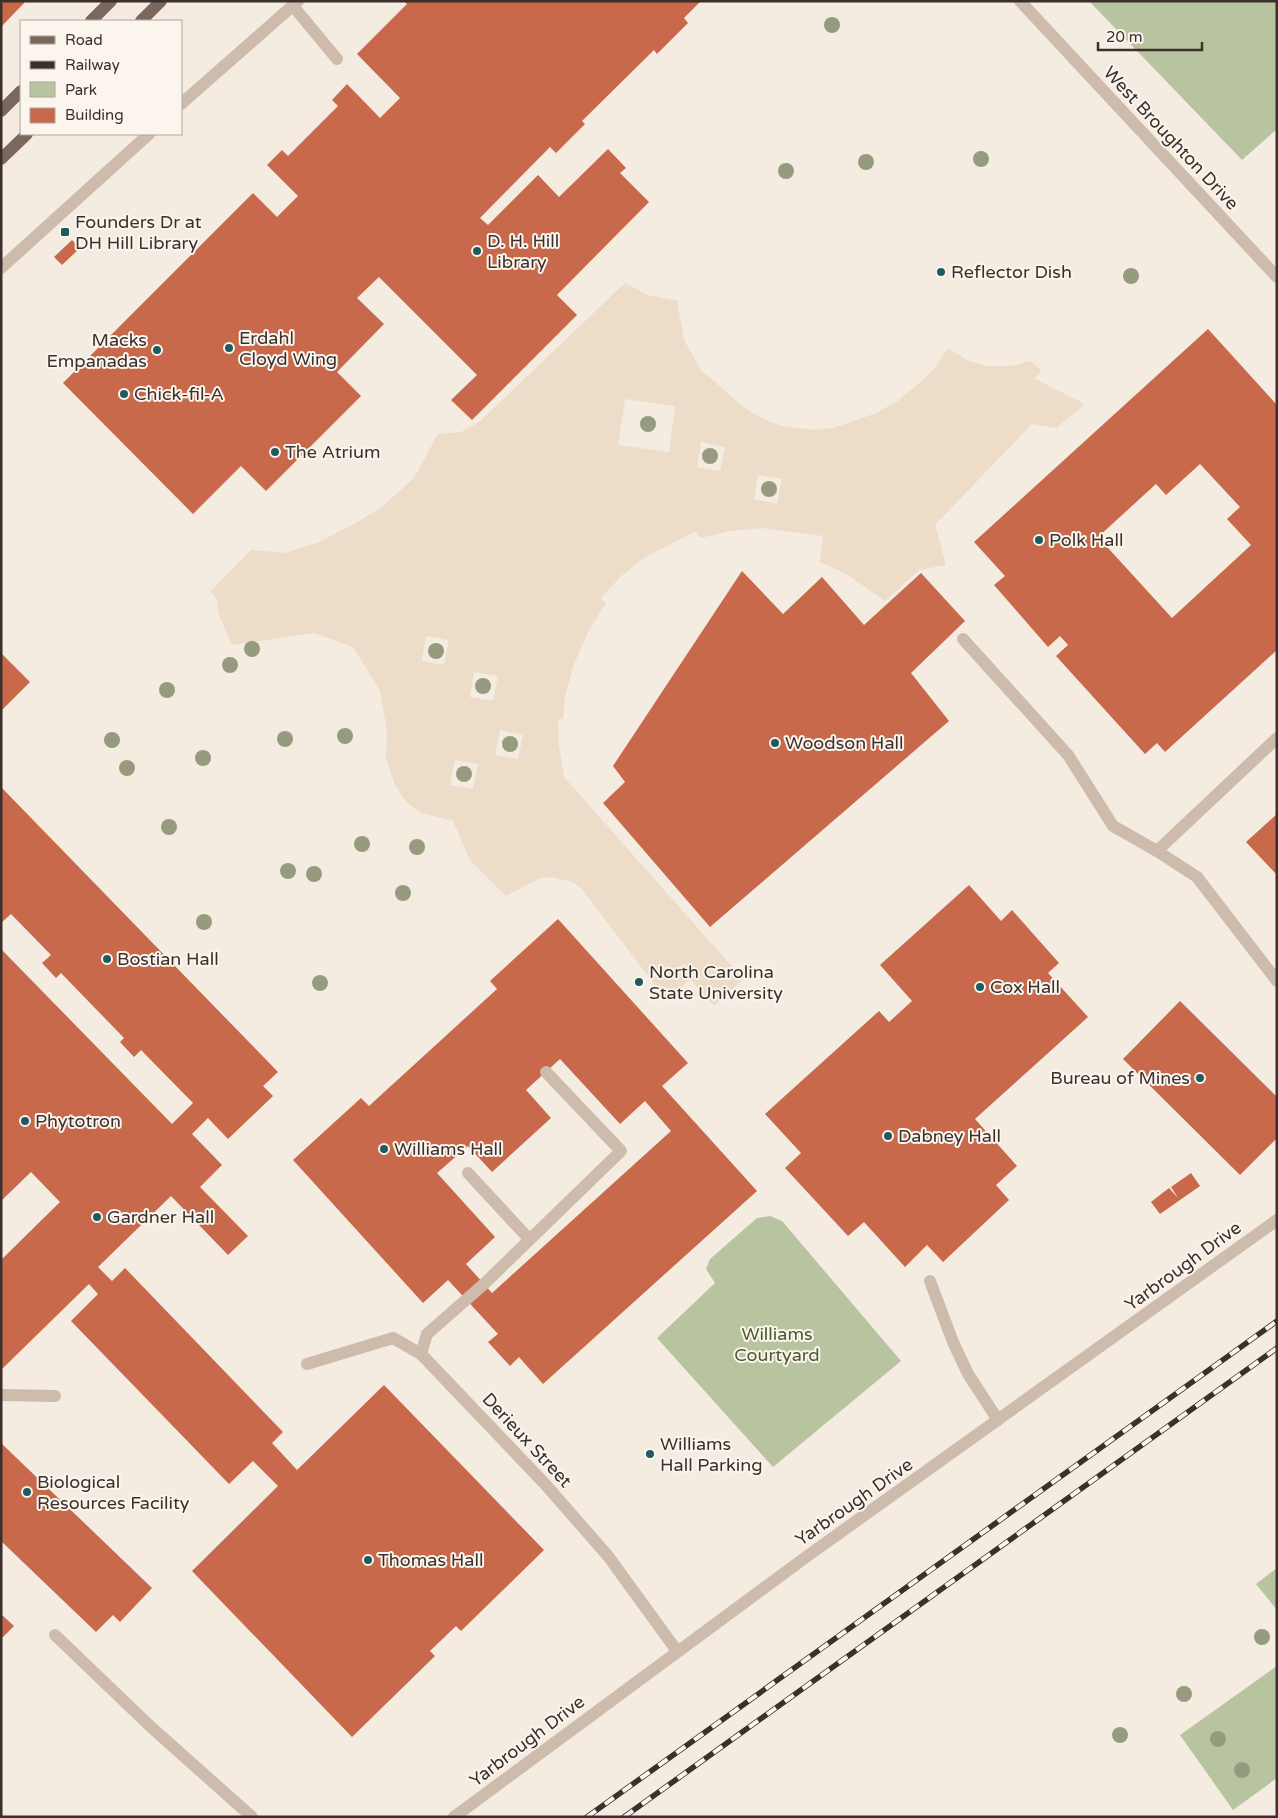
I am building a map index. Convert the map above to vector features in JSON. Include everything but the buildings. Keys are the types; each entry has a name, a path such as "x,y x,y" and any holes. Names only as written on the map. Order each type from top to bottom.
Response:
{"main road":[{"path":"92,20 111,1"},
{"path":"142,20 161,1"},
{"path":"1,111 20,92"},
{"path":"1,159 26,135"}],"street":[{"name":"West Broughton Drive","path":"1020,1 1277,277"},
{"path":"182,103 295,4 337,59"},
{"path":"1,268 148,135"},
{"path":"963,640 1068,755 1113,826 1198,877 1277,981"},
{"path":"1157,851 1277,738"},
{"path":"421,1354 427,1334 484,1284 621,1151 546,1072"},
{"path":"468,1173 529,1239"},
{"name":"Yarbrough Drive","path":"454,1817 677,1651 1277,1220"},
{"path":"930,1281 953,1342 968,1374 998,1420"},
{"name":"Derieux Street","path":"307,1364 393,1338 421,1354 545,1484 608,1556 677,1651"},
{"path":"1,1395 55,1396"},
{"path":"55,1635 151,1727 252,1817"}],"green space":[{"path":"1089,1 1277,1 1277,129 1242,160"},
{"name":"Williams Courtyard","path":"770,1216 782,1221 901,1361 773,1467 657,1338 715,1283 706,1269 710,1259 757,1218"},
{"path":"1277,1568 1277,1610 1256,1584"},
{"path":"1277,1666 1277,1778 1233,1810 1180,1735"}],"shaded area":[{"path":"625,283 648,295 677,301 684,340 701,370 746,409 765,420 782,426 815,430 833,428 874,414 898,401 917,385 934,369 948,348 968,361 987,366 1011,366 1030,361 1041,370 1035,379 1085,404 1056,428 1032,424 935,525 946,565 919,570 885,601 845,573 820,562 823,536 762,528 731,531 700,538 696,531 644,558 620,577 601,598 606,603 589,630 574,664 565,696 563,719 558,719 559,746 564,777 743,979 714,1006 690,979 667,1001 582,889 573,882 552,877 538,879 506,896 470,860 453,821 421,813 406,802 395,785 386,759 387,731 380,690 353,647 314,633 232,645 218,612 217,600 211,591 251,550 285,553 317,543 354,524 382,507 414,478 438,434 461,432 479,422","holes":["625,399 675,406 669,452 618,445","701,442 725,447 720,471 697,467","758,475 782,479 777,504 754,499","426,636 449,640 444,665 422,661","474,672 498,676 493,701 470,697","500,730 523,735 518,759 495,755","455,760 478,764 473,789 450,785"]}],"railway":[{"path":"587,1817 1277,1321"},
{"path":"624,1817 1277,1348"}],"place":[{"name":"Founders Dr at DH Hill Library","path":"65,232"},
{"name":"D. H. Hill Library","path":"477,251"},
{"name":"Reflector Dish","path":"941,272"},
{"name":"Erdahl Cloyd Wing","path":"229,348"},
{"name":"Macks Empanadas","path":"157,350"},
{"name":"Chick-fil-A","path":"124,394"},
{"name":"The Atrium","path":"275,452"},
{"name":"Polk Hall","path":"1039,540"},
{"name":"Woodson Hall","path":"775,743"},
{"name":"Bostian Hall","path":"107,959"},
{"name":"North Carolina State University","path":"639,982"},
{"name":"Cox Hall","path":"980,987"},
{"name":"Bureau of Mines","path":"1200,1078"},
{"name":"Phytotron","path":"25,1121"},
{"name":"Dabney Hall","path":"888,1136"},
{"name":"Williams Hall","path":"384,1149"},
{"name":"Gardner Hall","path":"97,1217"},
{"name":"Williams Hall Parking","path":"650,1454"},
{"name":"Biological Resources Facility","path":"27,1492"},
{"name":"Thomas Hall","path":"368,1560"}]}
